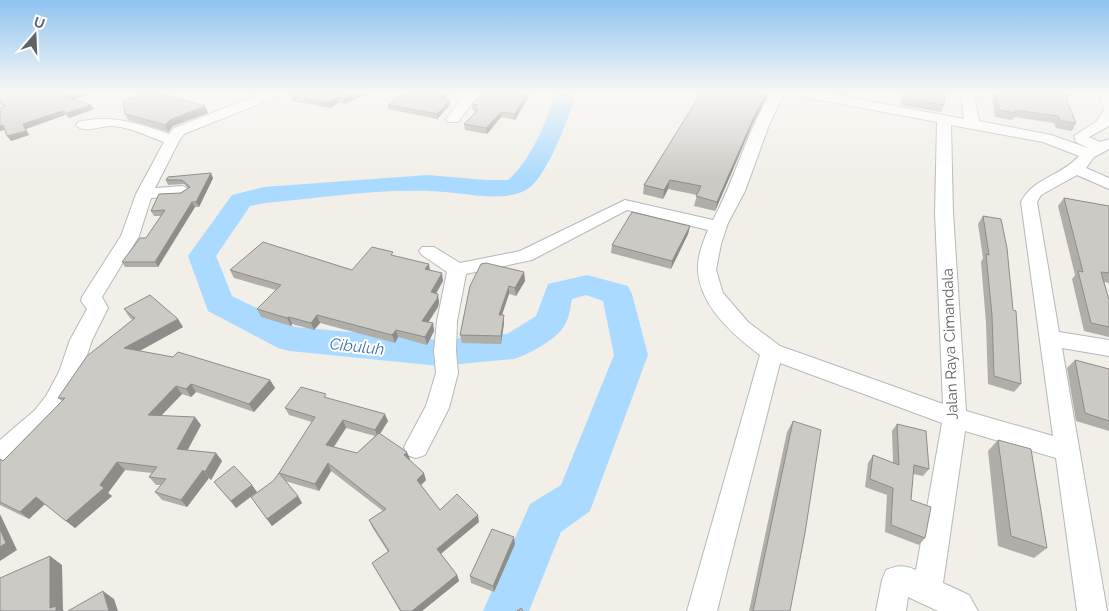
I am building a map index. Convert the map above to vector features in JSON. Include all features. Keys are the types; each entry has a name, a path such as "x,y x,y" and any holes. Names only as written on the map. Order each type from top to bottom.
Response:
{"street":[{"path":"83,125 110,122 126,124 172,140"},
{"path":"0,455 43,417 70,373 80,340 98,308 91,301 92,297 130,236 144,194 172,140 179,131 199,122"},
{"path":"765,122 738,189 718,227 707,272 712,290 736,323 772,352 955,418 1067,451"},
{"name":"Jalan Raya Cimandala","path":"927,590 955,418 944,213 944,122"},
{"path":"955,122 1046,138 1104,131"},
{"path":"1092,611 1081,528 1055,378 1052,338 1029,202 1034,192 1076,170 1104,131"},
{"path":"1076,170 1109,184"},
{"path":"144,194 183,191"},
{"path":"428,251 457,270 526,256 625,205 645,208 718,227"},
{"path":"416,447 437,408 446,362 447,321 457,270"},
{"path":"1052,338 1109,348"},
{"path":"702,611 772,352"},
{"path":"891,611 896,580 905,580 927,590 959,605 963,611"}],"building":[{"path":"0,122 30,122 23,124 26,131 7,136 3,125 0,126"},
{"path":"152,122 168,122 165,125"},
{"path":"466,122 492,122 486,128 464,124"},
{"path":"683,122 752,122 717,202 696,196 701,186 670,180 664,190 644,185"},
{"path":"211,173 196,202 192,202 155,262 122,262 140,238 146,238 165,210 151,211 159,194 181,193 190,187 182,180 166,180 168,177"},
{"path":"1064,198 1109,206 1109,273 1101,272 1109,300 1109,327 1091,323 1078,271 1083,272"},
{"path":"632,212 690,226 672,261 612,245"},
{"path":"983,216 1001,219 1007,248 1013,310 1016,311 1021,384 994,376 992,315 986,254 989,255"},
{"path":"263,242 352,270 372,247 393,252 391,255 429,264 425,269 442,273 431,292 438,294 437,299 422,321 433,323 425,337 396,330 392,335 317,315 311,323 257,309 281,285 230,270"},
{"path":"486,263 524,272 515,288 509,286 499,315 504,315 501,336 460,335 470,286 481,264"},
{"path":"150,295 178,319 124,348 173,357 178,352 270,380 249,404 191,384 186,389 176,386 148,415 195,417 177,449 216,453 205,472 203,470 181,500 155,492 166,479 149,477 157,467 117,462 100,485 104,488 66,521 36,497 20,512 0,502 0,459 3,461 65,398 58,398 87,356 135,318 124,309"},
{"path":"1075,360 1109,369 1109,421 1085,413"},
{"path":"301,387 326,394 324,397 385,414 375,430 343,420 326,445 357,453 379,433 407,452 404,455 424,473 417,480 440,510 457,494 478,515 437,549 457,575 412,611 401,611 372,563 389,551 369,520 386,509 328,463 315,484 279,473 315,417 285,408"},
{"path":"793,421 821,430 805,533 790,611 753,611"},
{"path":"897,424 926,431 929,469 914,465 911,500 931,507 925,538 891,525 893,488 870,479 873,455 899,465"},
{"path":"998,440 1031,449 1047,548 1011,536"},
{"path":"234,466 252,485 231,501 214,482"},
{"path":"279,473 298,496 267,519 251,497 273,481"},
{"path":"0,529 6,543 0,547"},
{"path":"492,529 514,537 493,586 470,576"},
{"path":"50,556 50,608 56,606 56,611 0,611 0,578"},
{"path":"103,591 109,611 68,611"}],"waterway":[{"name":"Cibuluh","path":"506,611 545,518 576,498 631,355 617,294 587,285 559,291 550,323 514,346 439,353 290,339 219,303 202,256 241,201 264,195 427,183 486,188 517,185 530,171 555,122"}]}
